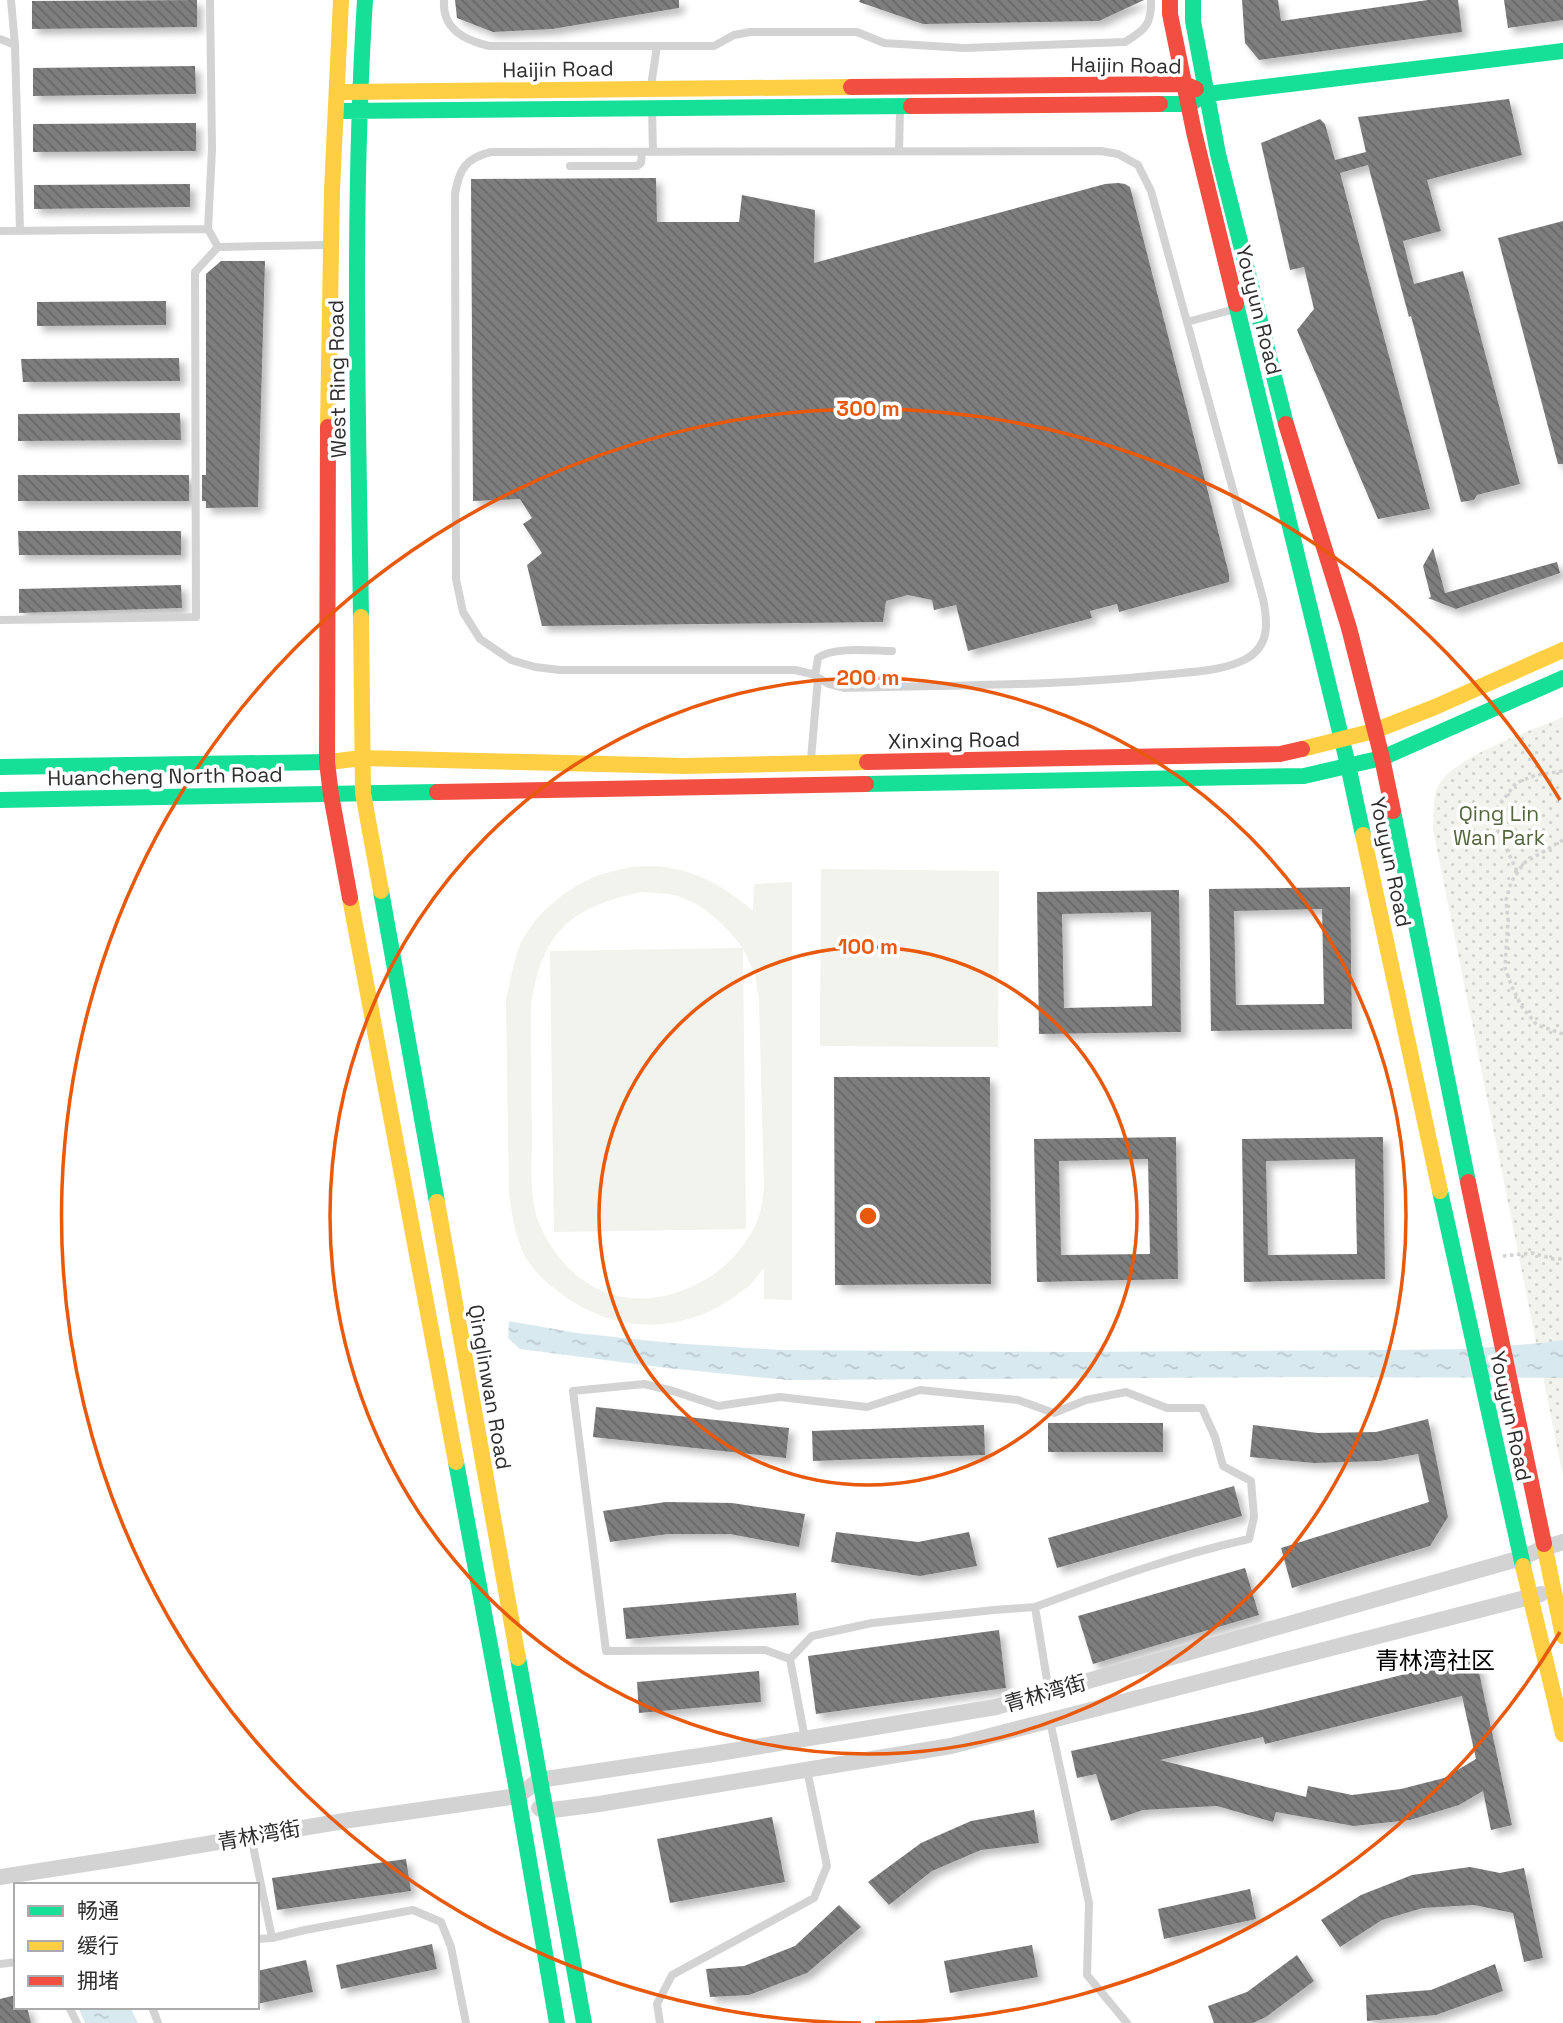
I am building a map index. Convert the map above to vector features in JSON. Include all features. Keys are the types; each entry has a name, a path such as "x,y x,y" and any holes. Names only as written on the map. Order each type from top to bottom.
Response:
{"main road":[{"path":"341,0 335,93 328,321 327,762 519,1796 557,2023"},
{"name":"West Ring Road","path":"362,758 356,233 358,111 365,0"},
{"name":"Youyun Road","path":"1170,0 1170,14 1189,104 1348,765 1486,1402 1563,1734"},
{"name":"Youyun Road","path":"1193,0 1193,21 1218,154 1289,434 1349,628 1382,758 1544,1548 1558,1589 1563,1636"},
{"path":"1207,94 1563,51"},
{"name":"Haijin Road","path":"335,93 1185,83 1207,94"},
{"name":"Haijin Road","path":"335,112 1189,104 1207,94"},
{"name":"Xinxing Road","path":"327,762 362,758 684,766 1280,754 1374,731 1563,650"},
{"name":"Xinxing Road","path":"331,795 1304,776 1382,758 1563,678"},
{"name":"Qinglinwan Road","path":"362,758 363,793 584,2023"},
{"name":"Huancheng North Road","path":"0,767 327,762"},
{"name":"Huancheng North Road","path":"0,800 331,795"}],"street":[{"name":"青林湾街","path":"0,1877 351,1819 519,1796 539,1780 996,1707 1521,1558 1563,1542"},
{"name":"青林湾街","path":"545,1811 951,1746 1558,1589"},
{"path":"519,1796 545,1811"}],"lane":[{"path":"12,0 20,231"},
{"path":"210,0 212,149 208,229 218,247"},
{"path":"444,0 451,28 469,42 489,46 714,46 734,35 750,32 858,32 884,44 964,48 1125,42 1143,31 1152,15 1151,0"},
{"path":"0,39 15,45"},
{"path":"650,89 657,47"},
{"path":"899,151 900,106"},
{"path":"652,108 653,152"},
{"path":"899,151 1101,152 1118,154 1138,165 1151,191 1263,599 1267,621 1264,642 1246,659 1217,669 1105,681 844,688 795,670 560,670 534,667 511,660 480,639 463,612 456,579 455,194 464,166 476,155 491,152 899,151"},
{"path":"570,166 637,166 641,163 642,152"},
{"path":"0,231 208,229"},
{"path":"0,620 196,617 195,272 218,247 330,245"},
{"path":"1187,322 1237,309"},
{"path":"811,764 818,658 824,653 835,651 892,651"},
{"path":"645,1384 718,1406 780,1397 867,1407 920,1390 1018,1401 1054,1413 1086,1400 1126,1392 1167,1408 1202,1408 1223,1466 1251,1481 1254,1517 1249,1539 1187,1555 1035,1607 872,1623 812,1636 790,1659 765,1650 606,1651 573,1391 645,1384"},
{"path":"1035,1607 1049,1692"},
{"path":"790,1659 804,1739"},
{"path":"1050,1721 1089,1903 1087,1975 1127,2023"},
{"path":"660,2023 657,2004 672,1975 814,1898 827,1866 807,1770"},
{"path":"251,1836 272,1938"},
{"path":"259,1939 412,1910 441,1923 451,1947 466,2023"}],"path":[{"path":"1518,872 1491,816 1516,783 1536,775 1563,771"},
{"path":"1563,840 1524,863 1511,882 1506,900 1508,920 1505,968 1522,1007 1537,1025 1563,1034"},
{"path":"1484,1259 1533,1253 1563,1259"}],"green space":[{"name":"Qing Lin Wan Park","path":"1563,717 1563,1476 1433,829 1436,791 1443,779 1455,768 1492,747"},
{"path":"630,867 682,870 725,889 753,911 754,884 792,882 792,1300 764,1299 764,1268 746,1288 724,1304 701,1315 677,1322 629,1323 581,1307 559,1292 534,1269 520,1245 509,1195 506,1000 515,960 525,935 533,924 563,895 599,875","holes":["641,892 669,894 691,901 720,922 743,948 755,975 759,1000 764,1187 760,1213 752,1232 725,1266 683,1290 659,1297 635,1298 612,1295 591,1286 572,1271 555,1252 541,1228 532,1194 531,1006 543,959 563,927 595,906"]},
{"path":"821,869 999,871 998,1047 820,1046"},
{"path":"743,948 746,1229 554,1232 550,951"}],"water":[{"path":"509,1321 577,1333 671,1343 780,1350 1396,1350 1467,1349 1563,1340 1563,1378 787,1380 520,1349 508,1338"},
{"path":"79,2009 131,2009 138,2023 85,2023"}],"building":[{"path":"197,0 197,27 32,29 32,1"},
{"path":"455,0 679,0 679,8 552,29 493,32 457,18"},
{"path":"1144,0 1099,21 923,24 859,2"},
{"path":"1242,0 1278,0 1281,21 1428,0 1458,0 1462,32 1259,60 1245,43"},
{"path":"1504,0 1563,0 1563,20 1508,28"},
{"path":"195,66 196,94 33,96 33,68"},
{"path":"1509,99 1522,155 1427,180 1441,231 1403,241 1414,284 1463,271 1520,484 1461,502 1368,165 1340,173 1430,509 1378,519 1297,330 1314,309 1304,267 1290,270 1261,143 1320,119 1325,124 1335,160 1366,152 1358,117"},
{"path":"196,123 196,151 33,152 33,124"},
{"path":"656,178 657,222 739,222 742,195 815,210 814,263 1105,184 1118,183 1130,187 1229,582 1119,612 1117,604 1090,611 1092,618 968,651 956,605 934,610 932,600 908,595 886,601 883,622 542,626 527,565 542,553 523,524 532,518 520,499 473,501 471,179"},
{"path":"190,184 190,207 34,209 34,185"},
{"path":"1563,221 1563,464 1558,464 1498,238"},
{"path":"221,261 265,261 258,507 206,508 206,501 202,501 202,475 206,475 206,274"},
{"path":"166,301 166,325 37,326 37,302"},
{"path":"179,358 180,381 23,382 21,359"},
{"path":"180,413 181,440 18,441 18,414"},
{"path":"18,475 189,475 189,501 18,501"},
{"path":"18,531 181,531 181,555 19,555"},
{"path":"1433,548 1445,593 1557,562 1560,573 1456,609 1428,598 1431,597 1423,566"},
{"path":"181,585 182,608 19,613 19,589"},
{"path":"1350,887 1352,1029 1211,1031 1209,889","holes":["1322,909 1324,1004 1236,1005 1234,911"]},
{"path":"1179,890 1181,1032 1039,1034 1037,892","holes":["1151,912 1152,1006 1064,1008 1062,914"]},
{"path":"834,1077 990,1077 991,1284 835,1285"},
{"path":"1176,1137 1178,1279 1037,1282 1034,1139","holes":["1148,1159 1150,1254 1061,1255 1059,1161"]},
{"path":"1383,1137 1385,1279 1244,1282 1242,1139","holes":["1355,1159 1357,1254 1268,1255 1266,1161"]},
{"path":"596,1407 789,1428 786,1458 593,1437"},
{"path":"1428,1419 1448,1517 1430,1546 1292,1588 1281,1548 1429,1502 1418,1454 1380,1461 1314,1463 1250,1457 1253,1425 1318,1433 1376,1432"},
{"path":"1048,1423 1163,1423 1163,1452 1048,1452"},
{"path":"984,1425 985,1455 813,1461 812,1431"},
{"path":"1234,1486 1242,1516 1057,1568 1048,1538"},
{"path":"666,1502 732,1503 805,1514 799,1547 730,1534 668,1534 610,1542 603,1511"},
{"path":"836,1532 918,1542 969,1532 977,1566 920,1576 831,1562"},
{"path":"1245,1568 1259,1615 1093,1664 1078,1616"},
{"path":"796,1593 799,1625 626,1639 623,1608"},
{"path":"999,1630 1006,1688 816,1714 808,1656"},
{"path":"1470,1658 1471,1664 1477,1663 1512,1825 1491,1830 1483,1791 1459,1805 1410,1820 1354,1826 1276,1812 1273,1822 1217,1806 1143,1810 1111,1821 1096,1774 1077,1778 1071,1751 1257,1711","holes":["1462,1696 1476,1759 1444,1778 1401,1789 1352,1795 1308,1786 1306,1797 1160,1760 1263,1737 1265,1744"]},
{"path":"759,1671 761,1702 639,1713 637,1682"},
{"path":"1034,1810 1039,1843 981,1850 932,1871 889,1905 868,1882 921,1843 971,1821"},
{"path":"772,1817 785,1882 670,1903 657,1839"},
{"path":"406,1859 411,1891 277,1910 272,1878"},
{"path":"1470,1867 1500,1873 1524,1868 1543,1958 1524,1962 1513,1913 1474,1905 1423,1908 1382,1920 1340,1947 1321,1920 1361,1895 1412,1875"},
{"path":"1250,1889 1256,1919 1164,1939 1158,1909"},
{"path":"839,1905 861,1927 807,1973 749,1995 710,1997 706,1969 744,1966 795,1946"},
{"path":"432,1944 437,1969 341,1989 336,1965"},
{"path":"1032,1945 1038,1977 950,1993 944,1961"},
{"path":"1297,1955 1314,1981 1266,2017 1253,2023 1214,2023 1208,2006 1247,1992"},
{"path":"306,1960 313,1992 259,2004 259,1971"},
{"path":"1495,1964 1503,1991 1436,2015 1367,2021 1366,1995 1431,1990"},
{"path":"14,1996 14,2009 28,2009 31,2023 0,2023 0,1999"}],"traffic: fast":[{"path":"361,617 357,231 365,0"},
{"path":"1193,0 1193,21 1218,154 1286,424"},
{"path":"1160,104 1189,104 1207,94 1563,51"},
{"path":"341,111 911,106"},
{"path":"1236,304 1363,835"},
{"path":"866,784 1304,776 1382,758 1563,678"},
{"path":"0,767 329,762"},
{"path":"0,800 437,792"},
{"path":"1393,811 1468,1182"},
{"path":"381,891 437,1202"},
{"path":"1440,1191 1523,1566"},
{"path":"456,1462 557,2023"},
{"path":"518,1658 584,2023"}],"traffic: slow":[{"path":"328,427 332,190 341,0"},
{"path":"344,92 851,87"},
{"path":"361,617 363,793 381,891"},
{"path":"1302,749 1374,731 1563,650"},
{"path":"329,762 362,758 684,766 867,762"},
{"path":"1363,835 1440,1191"},
{"path":"350,898 456,1462"},
{"path":"437,1202 518,1658"},
{"path":"1544,1544 1563,1636"},
{"path":"1523,1566 1563,1734"}],"traffic: jam":[{"path":"1170,0 1170,14 1194,132 1236,304"},
{"path":"851,87 1185,84 1196,89"},
{"path":"911,106 1160,104"},
{"path":"1286,424 1349,628 1393,811"},
{"path":"328,427 327,762 350,898"},
{"path":"867,762 1280,754 1302,749"},
{"path":"437,792 866,784"},
{"path":"1468,1182 1544,1544"}],"district":[{"name":"青林湾社区","path":"1435,1660"}]}
